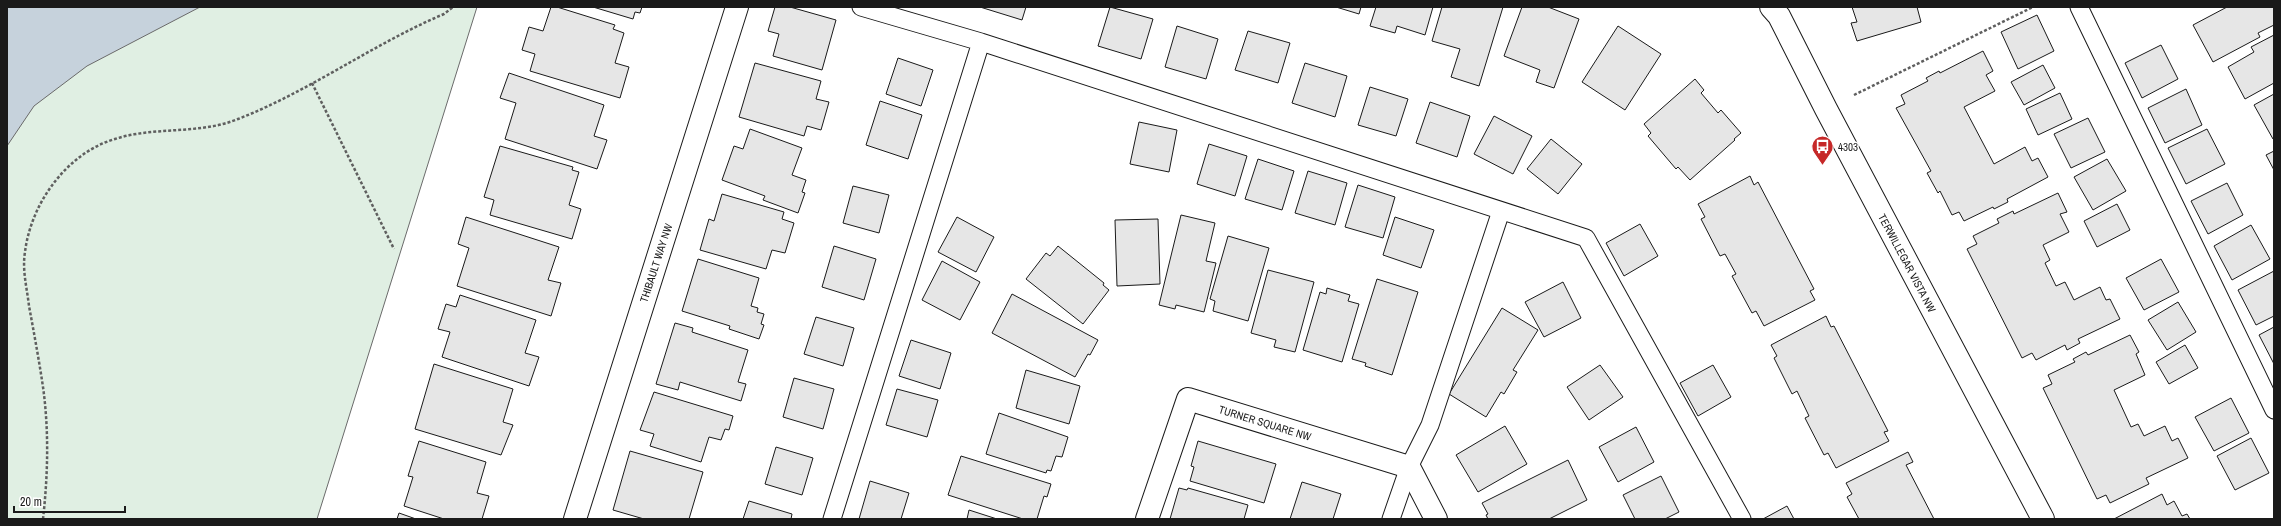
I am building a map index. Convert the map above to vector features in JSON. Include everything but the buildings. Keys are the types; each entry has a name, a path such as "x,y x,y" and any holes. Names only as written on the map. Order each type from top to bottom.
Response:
{"street":[{"name":"THIBAULT WAY NW","path":"575,519 737,7"},
{"name":"TERWILLEGAR VISTA NW","path":"1771,7 1779,16 1826,110 2043,519"},
{"name":"TURNER SQUARE NW","path":"1147,519 1188,399 1408,467"},
{"path":"1408,467 1436,519"}],"lane":[{"path":"861,7 981,42 1586,238 1742,519"},
{"path":"2079,7 2274,410"},
{"path":"832,519 981,42"},
{"path":"1390,519 1408,467 1430,425 1500,211"}],"path":[{"path":"43,519 47,487 47,451 43,389 24,273 25,252 37,208 53,184 73,164 93,149 115,139 218,125 239,119 312,83 444,14 453,7"},
{"path":"1826,110 2033,7"},
{"path":"312,83 394,249"}],"green space":[{"path":"7,7 477,7 317,519 7,519"}],"shaded area":[{"path":"7,7 200,7 87,66 34,106 7,146"}],"place":[{"name":"4303","path":"1822,166"}]}
